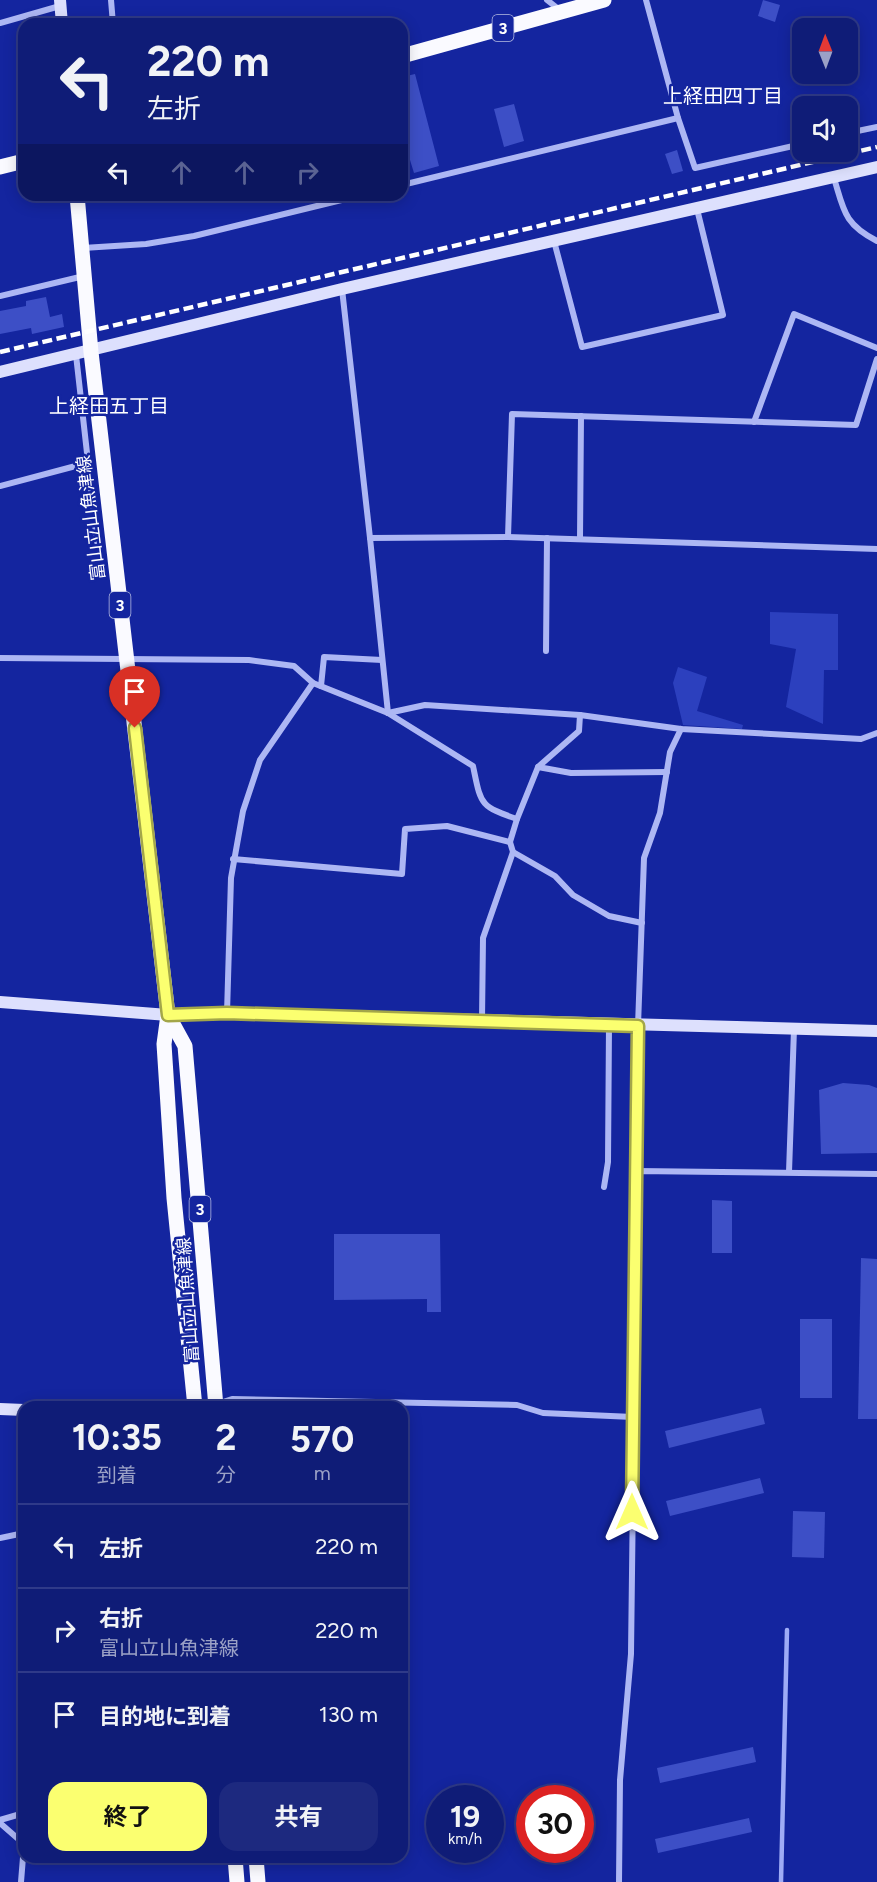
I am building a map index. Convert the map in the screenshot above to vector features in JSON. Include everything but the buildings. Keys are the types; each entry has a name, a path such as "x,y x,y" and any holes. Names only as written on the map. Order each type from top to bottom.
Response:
{"main road":[{"name":"3","path":"408,54 603,0"},
{"path":"0,167 18,162"},
{"name":"富山立山魚津線","path":"78,201 85,276 83,353 127,659 168,1015 164,1044 174,1198 194,1401"},
{"name":"富山立山魚津線","path":"168,1015 185,1046 214,1401"},
{"path":"236,1863 237,1882"},
{"path":"256,1863 258,1882"}],"street":[{"path":"111,0 112,18"},
{"path":"547,0 563,12"},
{"path":"646,0 678,118 695,168 792,146"},
{"path":"0,23 60,3 61,18"},
{"path":"408,184 678,118"},
{"path":"858,132 877,127"},
{"path":"0,372 342,290 877,167"},
{"path":"834,178 845,215 859,232 877,241"},
{"path":"82,248 156,243 324,201"},
{"path":"554,241 582,347 593,345 723,315 697,209"},
{"path":"0,296 85,276"},
{"path":"342,290 388,713"},
{"path":"754,422 794,314 877,348"},
{"path":"83,353 87,464 97,542"},
{"path":"508,537 512,414 856,425 877,359"},
{"path":"580,539 581,416"},
{"path":"0,486 87,464"},
{"path":"370,538 508,537 877,549"},
{"path":"546,651 547,538"},
{"path":"321,686 324,657 382,660"},
{"path":"0,658 249,660 294,666 313,683 388,713 473,766 481,800 491,810 517,819"},
{"path":"227,1013 231,878 243,811 260,760 313,683"},
{"path":"388,713 425,705 580,715 681,729 861,740 877,733"},
{"path":"482,1021 483,938 513,852 510,842 517,819 538,767 579,731 580,715"},
{"path":"619,1882 620,1780 631,1654 638,1026 645,858 660,813 670,752 681,729"},
{"path":"538,767 571,773 667,772"},
{"path":"233,859 402,874 405,829 447,826 510,842"},
{"path":"513,852 555,876 573,895 609,916 642,923"},
{"path":"0,1002 168,1015 227,1013 877,1031"},
{"path":"604,1187 608,1161 609,1025"},
{"path":"789,1172 794,1029"},
{"path":"637,1171 877,1174"},
{"path":"227,1401 232,1399 327,1401"},
{"path":"408,1403 518,1405 543,1413 633,1417"},
{"path":"0,1409 18,1410"},
{"path":"0,1538 18,1534"},
{"path":"18,1815 0,1822 18,1839"},
{"path":"21,1882 23,1863"}],"shaded area":[{"path":"770,612 838,614 838,670 824,670 823,724 786,707 796,649 770,644"},
{"path":"678,667 707,677 697,711 743,725 742,729 683,725 673,683"}],"waterway":[{"path":"781,1882 787,1630"}],"railway":[{"path":"0,352 877,147"}],"district":[{"name":"上経田四丁目","path":"723,96"},
{"name":"上経田五丁目","path":"109,406"}],"route":[{"path":"135,728 168,1015 227,1013 638,1026 632,1512"}]}
